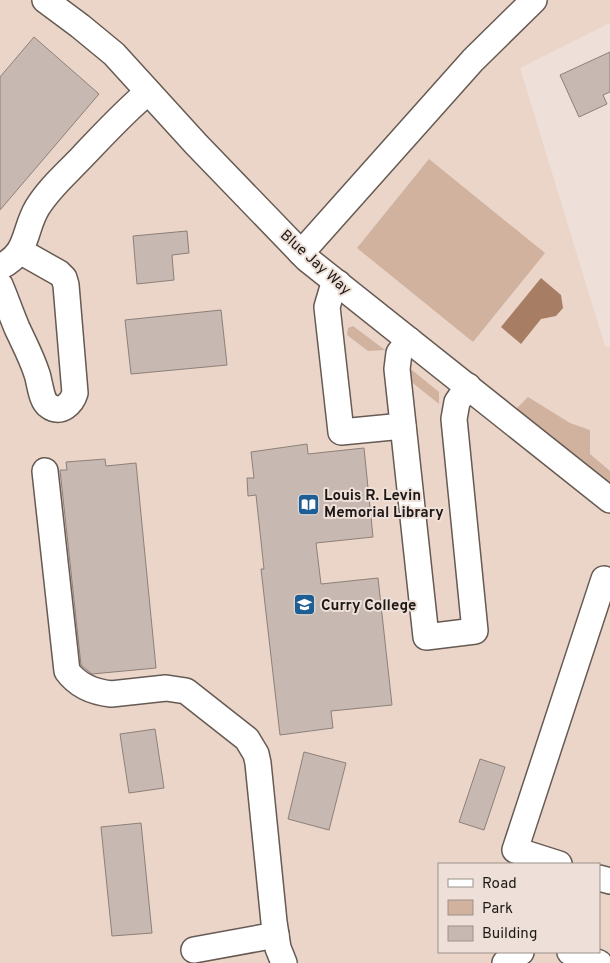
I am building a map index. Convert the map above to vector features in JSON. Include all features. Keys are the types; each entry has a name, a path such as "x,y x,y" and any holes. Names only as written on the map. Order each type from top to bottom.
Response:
{"lane":[{"name":"Blue Jay Way","path":"44,0 102,43 196,144 302,253 610,500"},
{"path":"302,253 473,60 534,0"},
{"path":"0,267 14,258 20,251 32,217 45,197 130,108 148,92"},
{"path":"0,284 12,316 34,363 45,401 49,406 57,409 64,408 70,404 75,393 66,285 64,278 59,273 20,251"},
{"path":"338,283 332,290 327,307 341,432 403,426"},
{"path":"409,340 400,353 397,362 426,637 475,631 454,419 457,402 468,386"},
{"path":"45,471 67,671 78,684 102,693 111,694 166,688 186,692 239,732 253,746 258,763 276,935 284,963"},
{"path":"555,863 515,850 604,579 610,581"},
{"path":"194,950 276,935"},
{"path":"505,963 519,953"},
{"path":"573,953 599,963"}],"shaded area":[{"name":"Curry College","path":"0,0 610,0 610,23 520,68 605,346 610,347 610,963 0,963"},
{"path":"541,278 561,295 563,308 556,316 541,319 521,344 501,327"}],"green space":[{"path":"429,159 545,253 473,342 357,248"},
{"path":"353,326 385,350 368,351 347,335 348,328"},
{"path":"407,366 439,392 439,404 409,380"},
{"path":"528,397 570,423 590,430 590,454 610,471 610,488 515,410"}],"building":[{"path":"34,37 99,94 0,210 0,77"},
{"path":"610,52 610,92 603,95 607,104 579,117 560,75"},
{"path":"187,231 189,253 172,255 174,280 137,284 133,236"},
{"path":"221,310 227,365 131,374 125,320"},
{"path":"307,444 308,454 364,448 373,537 316,543 321,584 378,578 392,705 331,711 333,728 280,735 261,569 264,569 256,495 248,496 247,478 254,478 251,452"},
{"path":"105,459 106,466 136,463 156,668 92,674 81,665 60,470 67,470 66,462"},
{"path":"155,729 164,788 129,793 120,734"},
{"path":"304,752 346,763 329,830 288,819"},
{"path":"480,759 505,767 484,830 459,822"},
{"path":"141,823 152,933 112,936 101,827"}],"place":[{"name":"Louis R. Levin Memorial Library","path":"308,504"},
{"name":"Curry College","path":"305,605"}]}
